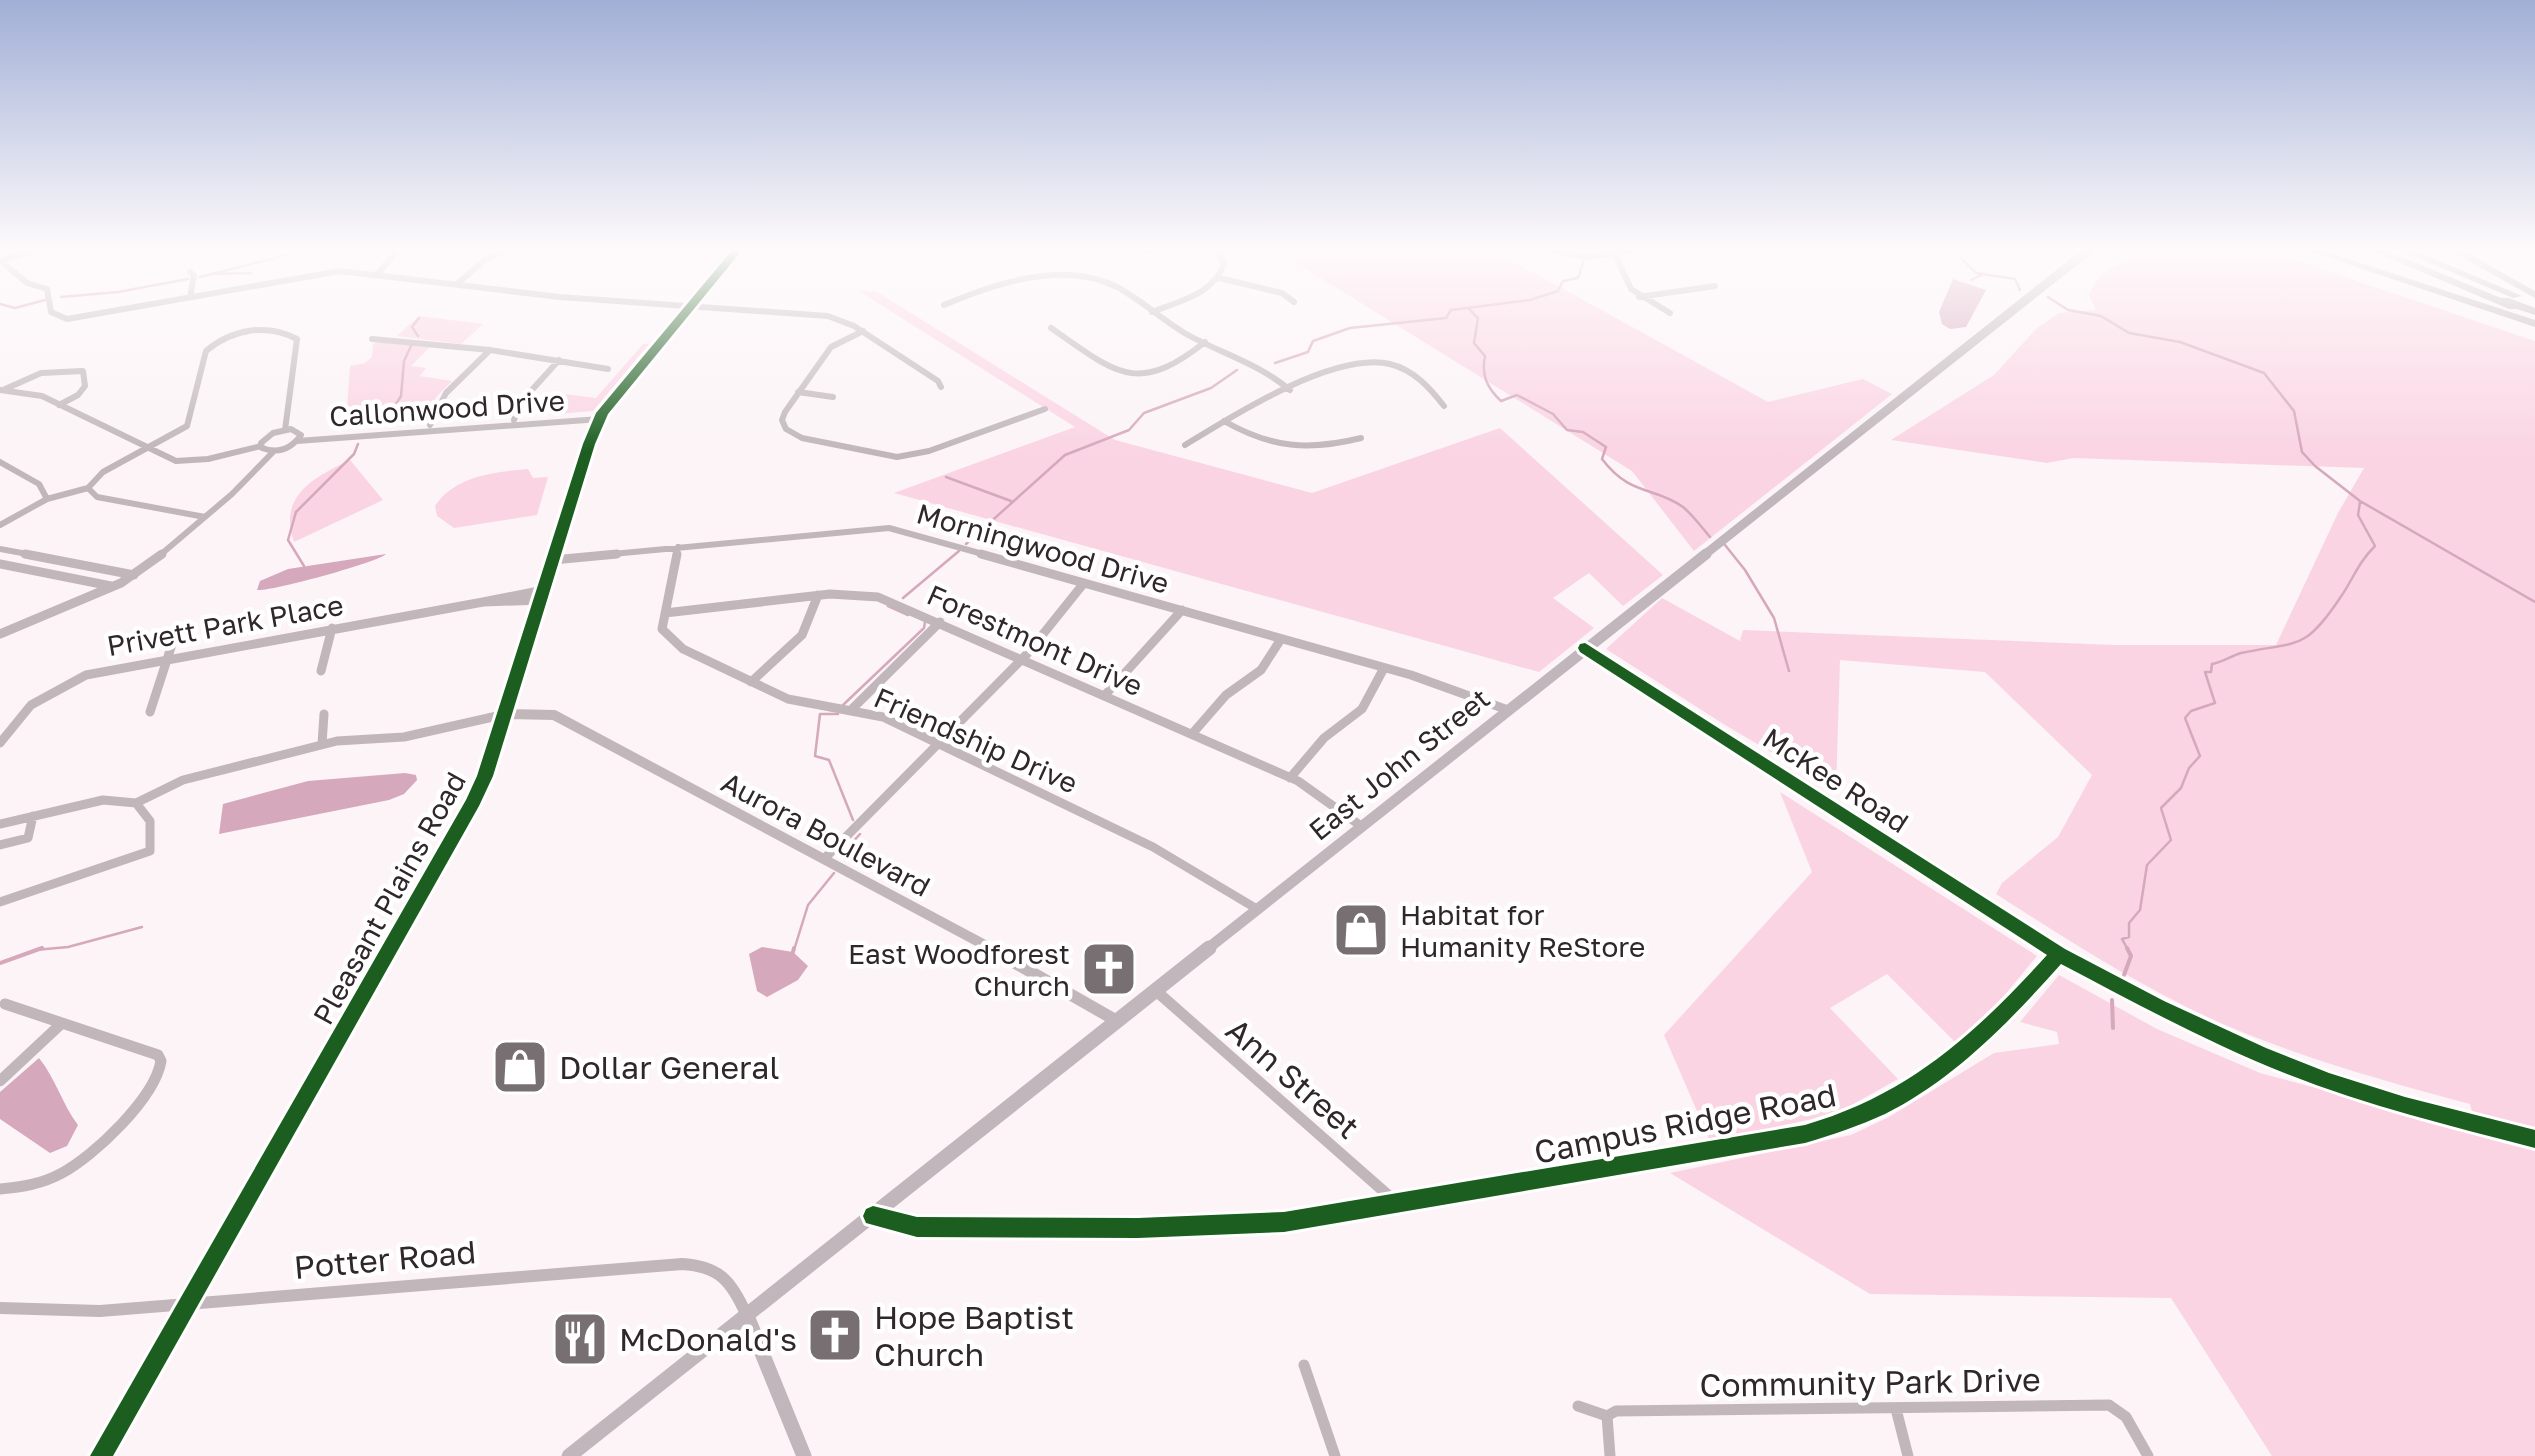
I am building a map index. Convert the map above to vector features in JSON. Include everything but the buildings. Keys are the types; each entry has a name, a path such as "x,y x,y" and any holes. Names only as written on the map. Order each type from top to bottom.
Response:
{"main road":[{"name":"East John Street","path":"569,1456 2003,317"},
{"path":"747,1316 804,1456"}],"street":[{"path":"57,317 87,317"},
{"name":"Pleasant Plains Road","path":"101,1456 452,844 485,776 601,416 679,317"},
{"path":"830,317 862,331 938,380 941,387"},
{"path":"1161,317 1205,342 1258,364 1290,390"},
{"path":"0,525 48,499 88,488 95,477 190,421 209,347 229,336 278,328 297,339 285,430"},
{"path":"1051,328 1112,368 1132,375 1173,369 1205,342"},
{"path":"862,331 831,346 784,412 786,429 802,438 876,456 929,450 1045,409"},
{"path":"372,338 490,350 608,369"},
{"path":"430,425 446,392 490,350"},
{"path":"514,420 521,402 559,360"},
{"path":"1185,445 1224,420 1360,364 1379,362 1412,374 1444,406"},
{"path":"2,390 30,376 67,369 83,371 86,386 59,404"},
{"path":"2,390 33,394 59,404 145,449 176,460 190,461 261,446 274,451"},
{"path":"798,392 833,396"},
{"name":"Callonwood Drive","path":"299,438 430,425 601,416"},
{"name":"Callonwood Drive","path":"299,438 601,416"},
{"path":"1224,420 1265,443 1286,448 1328,448 1361,438"},
{"path":"261,446 268,436 285,430 299,438"},
{"path":"0,634 134,575 205,517 274,451 299,438"},
{"path":"2,466 39,484 48,499"},
{"path":"88,488 97,497 205,517"},
{"name":"Morningwood Drive","path":"553,560 889,528 1458,689 1508,710"},
{"path":"664,613 678,547"},
{"path":"0,550 134,575"},
{"path":"0,564 113,586"},
{"path":"825,858 1023,659 1084,584"},
{"name":"Forestmont Drive","path":"664,613 818,595 870,594 1290,778 1334,803 1361,826"},
{"name":"Privett Park Place","path":"0,742 31,706 58,687 86,675 332,628 542,595"},
{"path":"751,682 809,630 818,595"},
{"path":"1105,695 1182,610"},
{"name":"Friendship Drive","path":"664,613 662,629 672,641 751,682 788,699 883,717 1153,847 1258,909"},
{"path":"851,710 940,622"},
{"path":"321,672 332,628"},
{"path":"150,712 176,632"},
{"path":"1192,734 1226,695 1261,670 1281,639"},
{"name":"McKee Road","path":"1585,648 2059,954"},
{"path":"1290,778 1324,738 1362,709 1384,668"},
{"path":"322,744 324,714"},
{"path":"0,824 103,800 136,803 162,786 322,744 404,737 506,714"},
{"name":"Aurora Boulevard","path":"506,714 554,714 1074,993 1117,1021"},
{"path":"0,902 150,851 150,821 136,803"},
{"path":"0,845 28,838 33,816"},
{"path":"2059,954 2173,1015 2274,1060 2385,1100 2535,1139"},
{"name":"Campus Ridge Road","path":"873,1216 917,1227 1220,1226 1284,1222 1840,1126 1896,1098 1968,1049 2059,954"},
{"name":"Ann Street","path":"1156,990 1397,1204"},
{"path":"0,1189 42,1183 76,1167 96,1152 160,1071 158,1056 5,1004"},
{"path":"0,1081 62,1023"},
{"name":"Potter Road","path":"0,1308 100,1311 708,1265 722,1271 734,1286 747,1316"},
{"path":"1304,1365 1334,1455"},
{"name":"Community Park Drive","path":"1606,1416 1616,1412 2110,1405 2126,1417 2148,1456"},
{"path":"1578,1406 1606,1416 1610,1456"},
{"path":"1896,1409 1908,1456"}],"shaded area":[{"path":"418,317 483,324 461,344 397,336"},
{"path":"900,317 917,317 1115,440 1312,493 1500,428 1663,575 1623,606 1589,573 1553,598 1594,628 1539,672 894,493 1075,427"},
{"path":"1384,317 1614,317 1768,402 1863,379 1892,394 1694,551 1632,471"},
{"path":"1940,317 1971,317 1966,327 1950,329 1942,324"},
{"path":"2053,317 2464,317 2535,341 2535,1127 2472,1112 2470,1104 2352,1071 2237,1030 2144,984 1996,894 2002,883 2058,837 2092,775 1985,672 1840,660 1836,790 1606,649 1662,598 1740,641 1743,630 2114,645 2276,645 2338,513 2364,468 2073,458 2047,463 1891,440 1994,375 2036,329"},
{"path":"373,344 430,347 411,366 426,368 420,376 452,381 437,396 423,423 386,426 396,405 347,408 350,366 365,363 372,357"},
{"path":"643,344 649,344 593,411 556,414 564,394 596,398"},
{"path":"350,460 383,500 294,542 290,526 295,501 311,482"},
{"path":"528,469 533,478 548,477 537,515 454,528 437,516 435,506 453,488 489,474"},
{"path":"386,554 324,576 257,590 260,581 288,569"},
{"path":"416,775 417,780 404,794 389,800 219,834 223,804 308,781"},
{"path":"1780,792 2037,956 1984,1020 1956,1043 1887,974 1830,1008 1898,1079 1850,1106 1812,1119 1710,1141 1664,1035 1812,872"},
{"path":"762,947 793,952 808,966 798,980 767,997 757,991 749,954"},
{"path":"2059,975 2157,1029 2260,1073 2535,1146 2535,1456 2272,1456 2171,1298 1870,1294 1670,1173 1851,1135 1889,1117 1994,1053 2059,1044 2057,1032 2020,1022"},
{"path":"39,1058 78,1125 67,1146 50,1153 0,1119 0,1092"}],"waterway":[{"path":"1275,363 1308,352 1313,341 1350,328 1447,317"},
{"path":"1477,317 1474,343 1485,356 1486,381 1501,401 1517,395 1553,414 1567,430 1583,432 1606,447 1602,459 1623,480 1683,507 1710,537"},
{"path":"2103,317 2129,333 2180,342 2264,373 2294,411 2302,452 2315,466 2360,501 2535,602"},
{"path":"418,336 412,327 419,318"},
{"path":"384,423 401,396 404,361 411,346"},
{"path":"966,544 1065,455 1129,430 1144,413 1211,388 1237,370"},
{"path":"304,566 288,540 296,512 354,454 358,444"},
{"path":"946,477 1011,501"},
{"path":"2128,950 2122,939 2129,937 2129,923 2140,910 2147,865 2171,840 2161,808 2181,788 2189,768 2200,756 2185,718 2191,711 2215,703 2205,672 2211,672 2212,664 2241,653 2288,645 2317,628 2375,546 2358,515 2360,502"},
{"path":"1725,545 1774,618 1789,671"},
{"path":"903,598 959,551"},
{"path":"888,606 908,615"},
{"path":"843,705 924,628 925,622"},
{"path":"838,714 820,714 815,756 829,760 853,820"},
{"path":"845,860 850,845 860,834"},
{"path":"794,950 808,905 834,873"},
{"path":"37,950 68,947 142,927"},
{"path":"37,950 42,948"},
{"path":"793,952 794,948"},
{"path":"0,963 37,950"},
{"path":"2124,975 2131,956 2128,950"},
{"path":"2112,1000 2113,1028"}],"cycle path":[{"path":"101,1456 473,802 485,776 602,413 682,317"},
{"path":"1585,648 2059,954 2125,989 2225,1039 2329,1081 2535,1139"},
{"path":"873,1216 917,1227 1138,1228 1284,1222 1805,1134 1880,1107 1946,1065 2005,1012 2059,954"}],"place":[{"name":"Habitat for Humanity ReStore","path":"1361,930"},
{"name":"East Woodforest Church","path":"1109,969"},
{"name":"Dollar General","path":"520,1067"},
{"name":"Hope Baptist Church","path":"835,1335"},
{"name":"McDonald's","path":"580,1339"}]}
